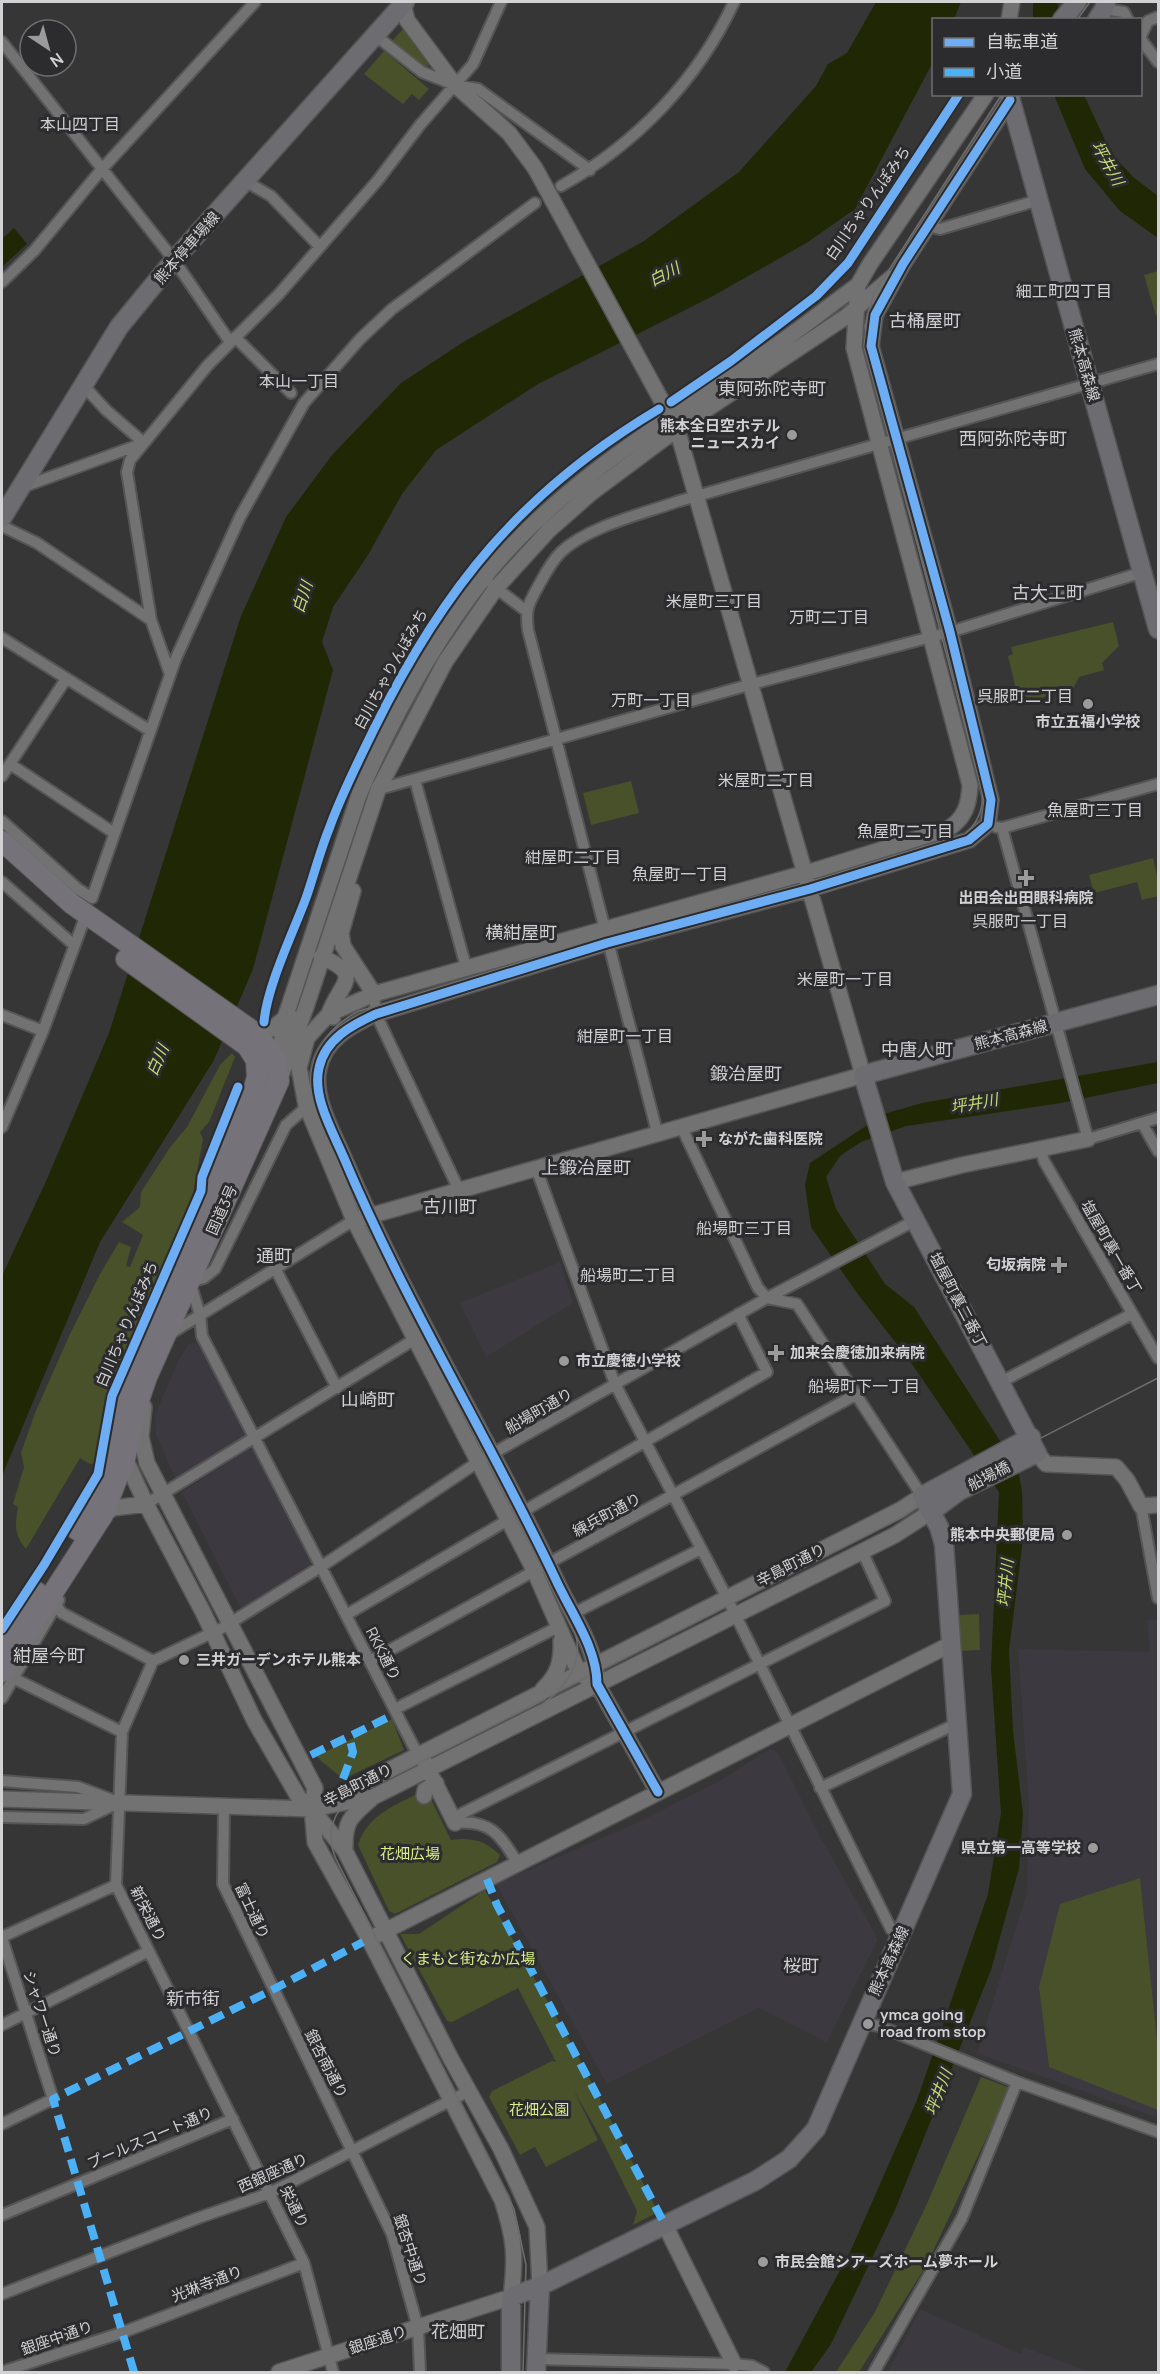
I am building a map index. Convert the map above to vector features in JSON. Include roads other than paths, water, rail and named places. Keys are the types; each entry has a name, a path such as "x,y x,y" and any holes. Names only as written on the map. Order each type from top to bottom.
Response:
{"highway":[{"path":"2,841 91,920"},
{"path":"2,857 262,1046 279,1081"},
{"name":"国道3号","path":"7,1675 52,1602 83,1545 97,1513 117,1437 121,1407 132,1372 231,1146 257,1077 256,1060 262,1046"},
{"name":"国道3号","path":"2,1645 111,1495 125,1459 147,1377 279,1081"}],"main road":[{"name":"熊本停車場線","path":"2,518 119,327 174,260 403,2"},
{"name":"熊本高森線","path":"1011,96 1158,629"},
{"name":"熊本高森線","path":"862,1075 1158,994"},
{"name":"塩屋町裏二番丁","path":"862,1075 895,1182 1034,1445"},
{"name":"船場橋","path":"927,1503 956,1484 1034,1445"},
{"name":"熊本高森線","path":"512,2297 540,2286 664,2223 755,2181 789,2159 816,2129 962,1794 944,1544 927,1503"},
{"path":"536,2366 540,2286"},
{"path":"511,2373 512,2297"}],"street":[{"path":"2,282 34,251 102,169 255,2"},
{"path":"165,1337 354,1220 862,1075 752,684 674,422 535,168 509,133 455,85 407,20 403,2"},
{"path":"170,674 151,620 128,472 130,460 232,340 279,294 320,247 473,64 501,2"},
{"path":"561,186 590,170 640,129 684,84 722,26 734,2"},
{"path":"1009,18 1012,2"},
{"path":"1067,14 1085,2"},
{"path":"1106,8 1124,12 1127,18"},
{"path":"1142,19 1147,16 1158,17"},
{"path":"1142,34 1148,21 1158,17"},
{"path":"375,35 422,72 455,85 478,89 590,170"},
{"path":"1142,41 1158,62"},
{"path":"2,42 174,260 232,340 291,393"},
{"path":"262,1046 299,1004 321,957 378,790 445,662 496,588 549,530 674,422 858,285 985,96"},
{"path":"1011,96 903,264 875,315 871,346 950,632 991,800 995,826 1057,1023 1088,1139"},
{"path":"245,181 271,196 320,247"},
{"path":"928,226 940,229 1039,200"},
{"path":"2,1127 43,1031 74,945 91,920 114,833 148,730 170,674 240,517 304,403 360,339 392,309 535,204"},
{"path":"279,1081 359,795 374,759 430,653 484,577 539,520 582,483 674,422 826,329 886,283 903,264"},
{"path":"658,1792 597,1684 579,1673 534,1570 354,1220 306,1105 299,1068 307,1038 329,1014 374,994 805,873 948,829 958,822 969,803 970,785 933,637 878,443 854,348 858,285"},
{"path":"826,329 842,332 854,348"},
{"path":"525,610 551,564 570,545 619,522 697,495 897,437 1090,385 1158,363"},
{"path":"83,385 106,410 144,443"},
{"path":"20,488 144,443"},
{"path":"2,526 37,543 151,620"},
{"path":"359,795 557,741 752,684 933,637 1143,572"},
{"path":"484,577 525,610 603,928 657,1132"},
{"path":"2,638 148,730"},
{"path":"2,776 66,679"},
{"path":"10,764 114,833"},
{"path":"415,780 466,967"},
{"path":"597,1684 597,1663 493,1455 369,1216 321,1099 319,1068 331,1044 347,1028 376,1014 608,943 810,889 969,840 995,826 1158,784"},
{"path":"368,818 364,853 341,933 343,946 374,994 376,1014 459,1190"},
{"path":"2,821 78,889 91,920"},
{"path":"2,899 5,885 74,945"},
{"path":"321,957 340,964 345,971 344,988 332,1004 329,1014"},
{"path":"262,1046 278,1025 299,1004"},
{"path":"329,1014 347,1028"},
{"path":"2,1015 43,1031"},
{"path":"190,1282 209,1275 222,1255 286,1125 306,1105 321,1099"},
{"path":"895,1182 962,1165 1088,1139 1158,1118"},
{"path":"1142,1123 1158,1151"},
{"path":"681,1126 758,1288 767,1298 797,1305 927,1503"},
{"name":"塩屋町裏一番丁","path":"1041,1150 1044,1161 1158,1358"},
{"path":"536,1168 615,1384 727,1598 891,1929 901,1935"},
{"name":"船場町通り","path":"153,1660 235,1620 322,1566 478,1462 738,1314 916,1220"},
{"path":"275,1268 337,1388"},
{"name":"RKK通り","path":"190,1282 200,1315 202,1336 418,1755"},
{"path":"522,1512 767,1372 738,1314"},
{"path":"1001,1382 1132,1314"},
{"path":"97,1513 143,1498 163,1495 428,1332"},
{"path":"147,1377 141,1437 143,1450 163,1495 235,1620 315,1788 312,1809 315,1842 369,1939 502,2200 511,2226 516,2255 512,2297"},
{"name":"練兵町通り","path":"370,1661 856,1394"},
{"path":"117,1437 143,1498 213,1632 254,1720 299,1798 312,1809 345,1851 522,2191 537,2227 540,2286"},
{"path":"1034,1445 1046,1464 1116,1467 1127,1480 1141,1506 1158,1598"},
{"path":"111,1495 143,1498"},
{"name":"辛島町通り","path":"312,1809 373,1797 736,1617 895,1535 927,1503"},
{"name":"辛島町通り","path":"312,1809 900,1510 927,1503"},
{"path":"1141,1506 1158,1505"},
{"path":"346,1615 508,1520"},
{"path":"572,1614 701,1549"},
{"path":"454,1820 885,1601 862,1551"},
{"path":"2,1698 7,1675 122,1732 153,1660 62,1613 52,1602"},
{"path":"534,1697 553,1680 562,1659 560,1626"},
{"path":"395,1709 560,1626"},
{"path":"369,1939 519,1865 951,1644"},
{"path":"820,1788 958,1723"},
{"name":"新栄通り","path":"122,1732 116,1885 191,2031"},
{"path":"418,1755 429,1769 454,1820"},
{"path":"2,1781 78,1787 119,1802"},
{"path":"424,1796 425,1790 436,1783"},
{"path":"345,1851 344,1830 351,1815 373,1797"},
{"path":"2,1799 312,1809"},
{"path":"2,1817 84,1819 119,1802"},
{"name":"富士通り","path":"224,1805 223,1884 272,1990"},
{"path":"454,1820 469,1821 493,1828 519,1865"},
{"path":"2,1938 116,1885"},
{"name":"シャワー通り","path":"2,1938 27,2012 52,2099 2,2124"},
{"path":"2,2025 149,1951"},
{"name":"銀杏南通り","path":"272,1990 353,2151"},
{"path":"861,2023 879,2026 1017,2082 1158,2133"},
{"name":"栄通り","path":"191,2031 304,2263 333,2373"},
{"path":"874,2373 962,2218 1017,2082"},
{"name":"西銀座通り","path":"2,2294 270,2193 469,2091"},
{"name":"プールスコート通り","path":"2,2216 233,2119"},
{"name":"銀杏中通り","path":"353,2151 392,2234 418,2328 420,2373"},
{"path":"664,2223 734,2364"},
{"name":"光琳寺通り","path":"121,2332 304,2263"},
{"name":"銀座通り","path":"279,2373 512,2297"},
{"name":"銀座中通り","path":"2,2373 121,2332"},
{"path":"536,2366 625,2367 734,2364 753,2366 765,2373"}],"water":[{"name":"白川","path":"876,2 961,2 954,18 932,18 932,64 855,209 808,242 713,296 538,384 436,450 402,494 368,555 333,607 322,642 333,670 253,969 214,1060 100,1242 2,1476 2,1276 47,1179 109,1033 241,616 286,517 332,455 401,383 465,341 644,241 739,172 816,86 828,64 847,53"},
{"path":"1033,2 1057,2 1061,18 1033,18"},
{"name":"坪井川","path":"1054,96 1084,96 1111,153 1133,177 1158,196 1158,238 1120,211 1085,169"},
{"path":"14,228 27,244 2,267 2,239"},
{"name":"坪井川","path":"1158,1062 1158,1083 1061,1103 906,1126 861,1142 840,1156 826,1177 836,1209 885,1284 914,1307 1018,1469 1022,1491 1023,1539 1009,1650 1013,1731 1023,1814 1019,1868 991,1970 895,2210 831,2344 811,2372 785,2372 851,2250 917,2100 988,1894 1001,1813 991,1668 999,1492 910,1361 857,1293 811,1227 805,1185 810,1163 884,1114 922,1103"}],"tram line":[{"path":"1078,18 1090,2"},
{"path":"539,1707 556,1693 570,1676 577,1657 576,1635 364,1218 316,1103 313,1089 315,1061 326,1038 335,1027 359,1011 950,844 971,829 979,815 982,790 871,368 865,326 874,293 1001,96"},
{"path":"563,1689 900,1518 955,1482 1158,1378"},
{"path":"523,2372 526,2265 514,2209 336,1859 331,1832 340,1809 354,1796 545,1699"}],"place":[{"name":"熊本全日空ホテル ニュースカイ","path":"792,435"},
{"name":"市立五福小学校","path":"1088,704"},
{"name":"出田会出田眼科病院","path":"1026,878"},
{"name":"ながた歯科医院","path":"704,1139"},
{"name":"匂坂病院","path":"1059,1265"},
{"name":"加来会慶徳加来病院","path":"776,1353"},
{"name":"市立慶徳小学校","path":"564,1361"},
{"name":"熊本中央郵便局","path":"1067,1535"},
{"name":"三井ガーデンホテル熊本","path":"184,1660"},
{"name":"県立第一高等学校","path":"1093,1848"},
{"name":"ymca going road from stop","path":"868,2024"},
{"name":"市民会館シアーズホーム夢ホール","path":"763,2262"}],"district":[{"name":"本山四丁目","path":"80,124"},
{"name":"細工町四丁目","path":"1064,291"},
{"name":"古桶屋町","path":"925,321"},
{"name":"本山一丁目","path":"299,381"},
{"name":"東阿弥陀寺町","path":"772,389"},
{"name":"西阿弥陀寺町","path":"1013,439"},
{"name":"古大工町","path":"1048,593"},
{"name":"米屋町三丁目","path":"714,601"},
{"name":"万町二丁目","path":"829,617"},
{"name":"呉服町二丁目","path":"1025,696"},
{"name":"万町一丁目","path":"651,700"},
{"name":"米屋町二丁目","path":"766,780"},
{"name":"魚屋町三丁目","path":"1095,810"},
{"name":"魚屋町二丁目","path":"905,831"},
{"name":"紺屋町二丁目","path":"573,857"},
{"name":"魚屋町一丁目","path":"680,874"},
{"name":"呉服町一丁目","path":"1020,921"},
{"name":"横紺屋町","path":"521,933"},
{"name":"米屋町一丁目","path":"845,979"},
{"name":"紺屋町一丁目","path":"625,1036"},
{"name":"中唐人町","path":"917,1050"},
{"name":"鍛冶屋町","path":"746,1074"},
{"name":"上鍛冶屋町","path":"586,1168"},
{"name":"古川町","path":"450,1207"},
{"name":"船場町三丁目","path":"744,1228"},
{"name":"通町","path":"274,1256"},
{"name":"船場町二丁目","path":"628,1275"},
{"name":"船場町下一丁目","path":"864,1386"},
{"name":"山崎町","path":"368,1400"},
{"name":"紺屋今町","path":"49,1656"},
{"name":"桜町","path":"801,1966"},
{"name":"新市街","path":"193,1999"},
{"name":"花畑町","path":"458,2332"}],"park label":[{"name":"花畑広場","path":"410,1854"},
{"name":"くまもと街なか広場","path":"468,1959"},
{"name":"花畑公園","path":"539,2110"}]}
